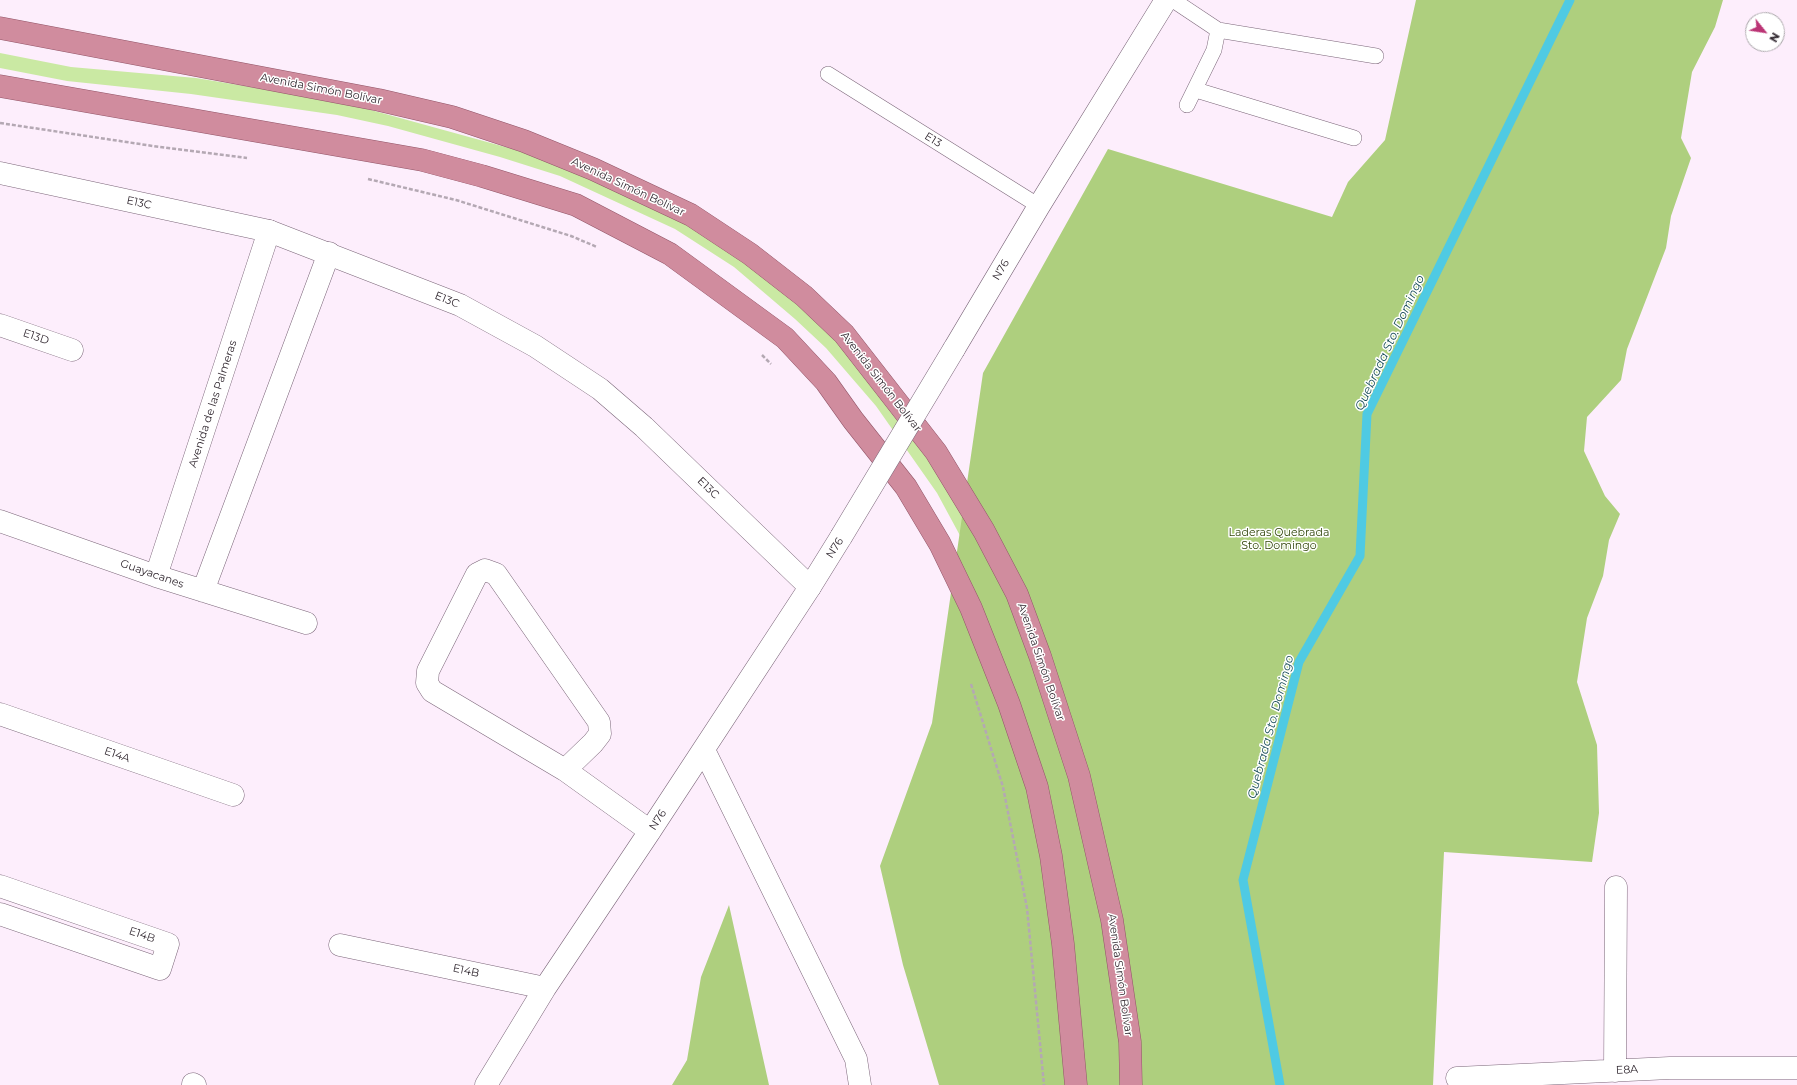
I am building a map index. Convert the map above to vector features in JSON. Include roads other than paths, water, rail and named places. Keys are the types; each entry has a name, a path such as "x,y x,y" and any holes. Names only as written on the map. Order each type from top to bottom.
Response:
{"highway":[{"name":"Avenida Simón Bolívar","path":"0,28 379,100 452,118 524,141 593,169 691,215 750,254 810,302 844,334 936,452 984,531 1017,594 1040,656 1081,784 1112,920 1130,1042 1131,1085"},
{"path":"0,86 422,160 482,176 576,205 670,254 785,338 826,382 853,420 906,487 940,544 971,608 1009,704 1037,787 1051,856 1063,944 1076,1085"}],"street":[{"name":"N76","path":"486,1085 545,988 704,750 842,538 1039,206 1166,0"},
{"name":"E13C","path":"0,173 269,231 460,305 535,346 600,389 644,427 810,587"},
{"name":"Avenida de las Palmeras","path":"156,576 269,231"},
{"path":"204,591 329,253"},
{"name":"E13D","path":"0,325 72,350"},
{"name":"Guayacanes","path":"0,521 156,576 306,624"},
{"path":"566,770 594,743 600,734 599,722 496,574 485,570 477,574 428,671 427,683 432,691 566,770 650,831"},
{"name":"E14A","path":"0,714 233,795"},
{"path":"704,750 856,1059 860,1085"},
{"name":"E14B","path":"0,886 168,944 160,969 0,914"},
{"path":"1615,1071 1616,887"},
{"name":"E14B","path":"340,945 545,988"},
{"name":"E8A","path":"1457,1078 1577,1079 1615,1071 1670,1068 1797,1068"}],"lane":[{"path":"1173,0 1218,30 1376,56"},
{"path":"1187,106 1214,50 1218,30"},
{"name":"E13","path":"828,74 1039,206"},
{"path":"1196,90 1354,138"}],"waterway":[{"name":"Quebrada Sto. Domingo","path":"1280,1085 1243,880 1299,662 1360,556 1367,414 1570,0"}],"park label":[{"name":"Laderas Quebrada Sto. Domingo","path":"1279,539"}]}
